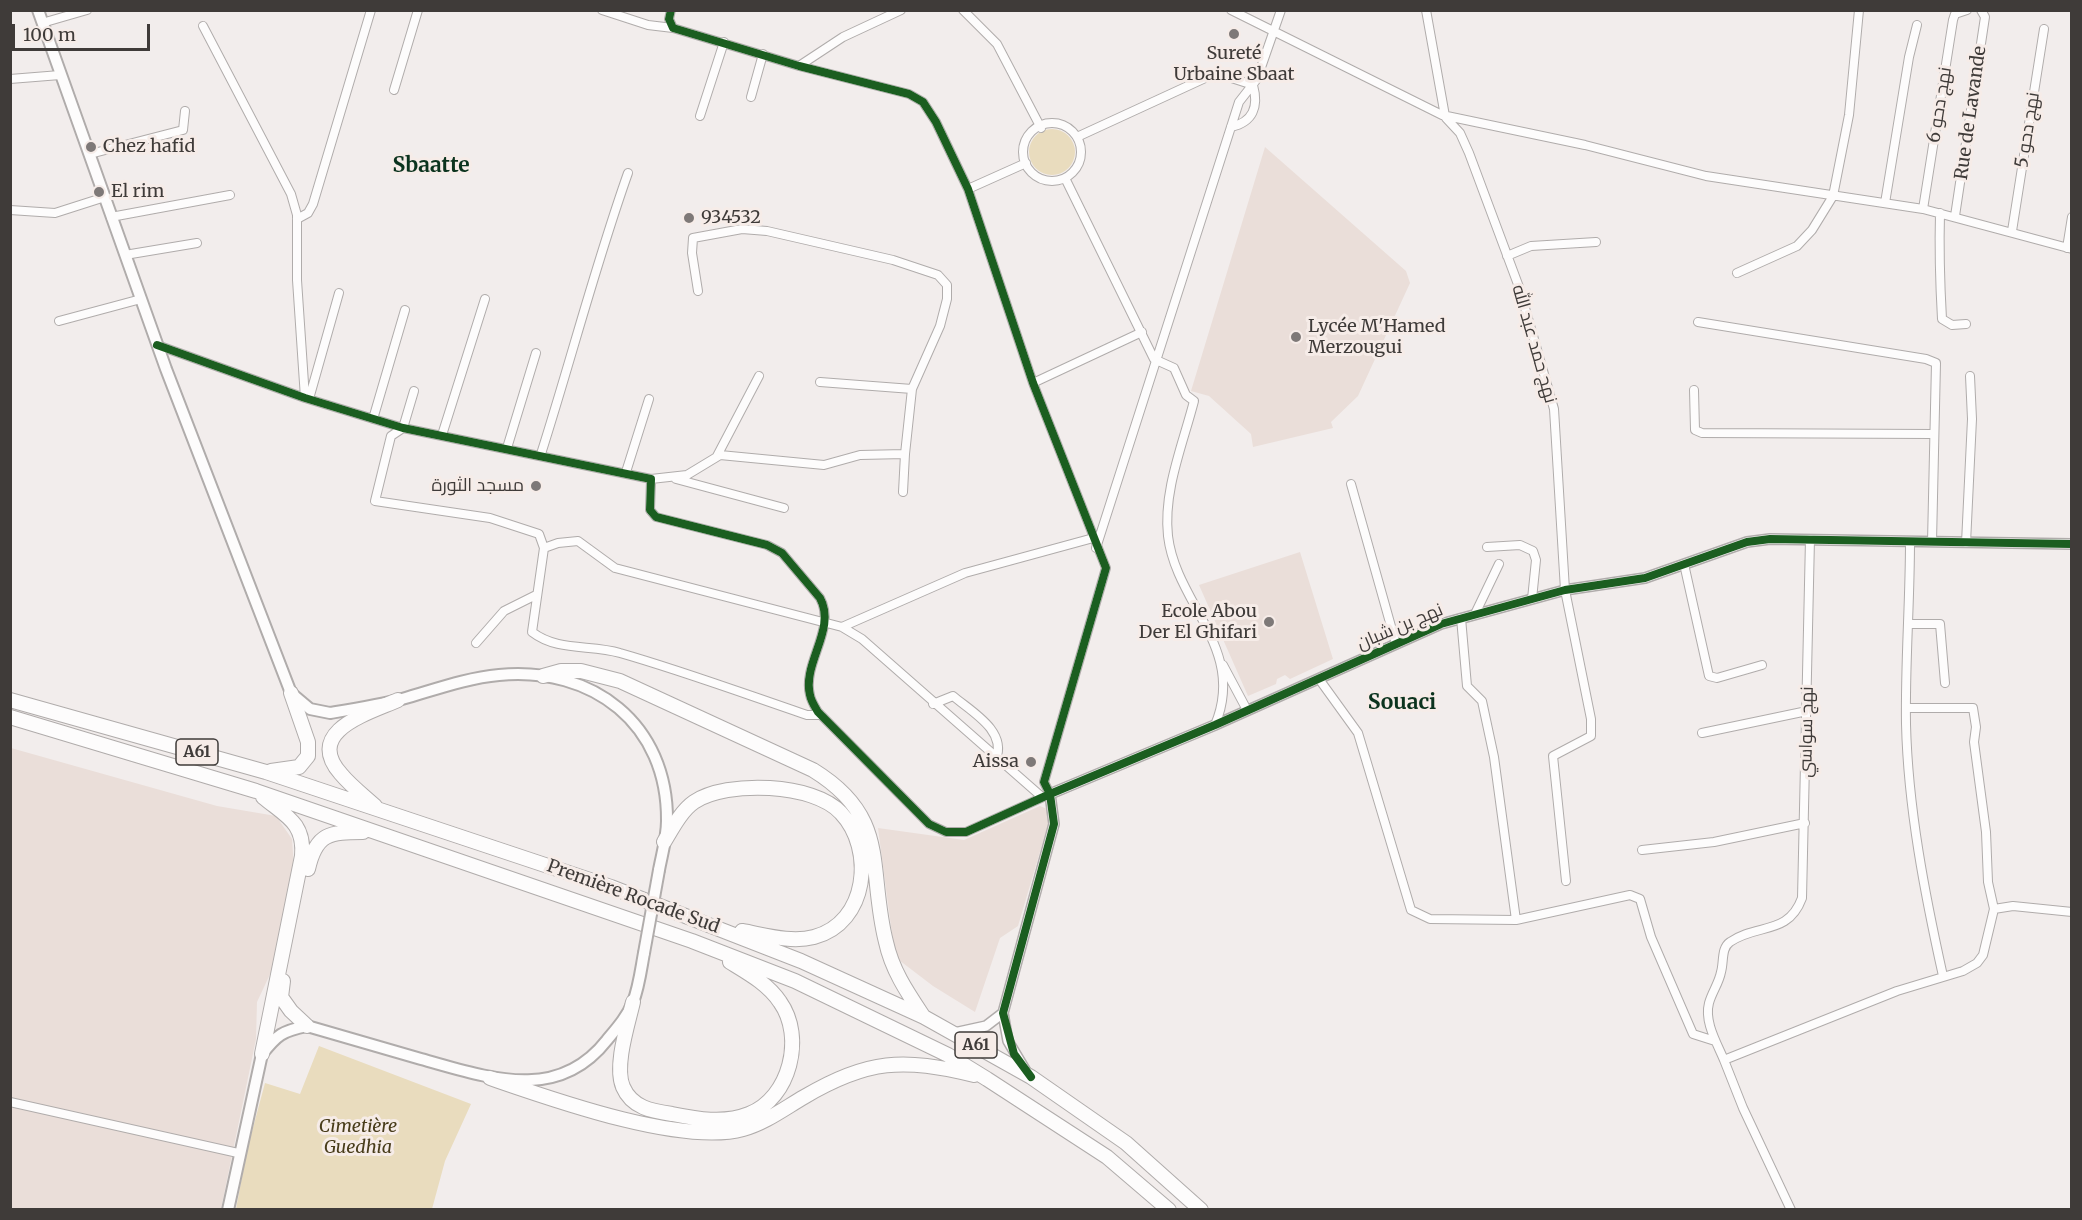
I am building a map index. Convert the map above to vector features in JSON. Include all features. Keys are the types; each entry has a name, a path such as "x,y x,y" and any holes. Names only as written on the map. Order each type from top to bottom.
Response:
{"highway":[{"path":"543,676 561,671 581,671 620,681 813,770 836,784 855,805 868,831 875,852 882,923 890,958 900,980 924,1017"},
{"path":"266,772 299,767 308,756 308,741 291,693"},
{"name":"Première Rocade Sud","path":"10,700 266,772 611,887 821,970 924,1017 1031,1077 1126,1143 1201,1209"},
{"path":"381,811 340,774 330,755 330,745 340,727 398,700"},
{"name":"Première Rocade Sud","path":"10,717 256,791 692,941 795,981 948,1055 1107,1157 1169,1209"},
{"path":"664,842 693,803 725,790 749,788 780,789 825,801 840,811 854,829 859,844 862,871 860,891 853,907 838,924 816,936 795,940 722,929"},
{"path":"256,791 296,824 304,838 262,1054"},
{"path":"307,1026 291,1011 281,997 311,853 320,840 335,832 373,832"},
{"path":"633,1002 620,1075 628,1097 637,1105 647,1110 700,1119 730,1119 749,1114 774,1096 783,1083 793,1042 791,1023 780,1002 756,978 692,941"},
{"path":"490,1078 592,1111 701,1132 745,1129 824,1085 855,1071 876,1065 909,1063 940,1067 987,1079"}],"main road":[{"path":"38,10 157,345 291,693 310,709 330,713 398,700 488,677 543,676 569,681 593,691 622,709 638,726 658,761 660,772 667,821 644,953 633,1002 623,1021 599,1050 566,1073 534,1081 490,1078 307,1026 286,1030 276,1036 262,1054 238,1153 228,1209"}],"street":[{"path":"42,23 87,10"},
{"path":"297,219 308,213 313,204 371,10"},
{"path":"394,90 418,10"},
{"path":"602,10 648,25 673,28 724,42 799,66 898,90 922,102 936,122 968,189 1034,383 1096,537"},
{"path":"671,10 669,19 673,28"},
{"path":"799,66 843,37 901,10"},
{"path":"963,10 997,44 1041,128"},
{"path":"1231,10 1444,116 1585,145 1706,176 1923,209 2069,248 2072,217"},
{"path":"1031,1077 1014,1054 1003,1013 1054,824 1044,782 1052,747 1104,579 1106,567 1096,548 1096,537 1239,102 1253,85 1276,31 1281,10"},
{"path":"1426,10 1444,116"},
{"path":"1737,273 1797,246 1812,230 1833,196 1849,115 1859,10"},
{"name":"نهج دحو 6","path":"1923,209 1953,20 1955,14 1967,10"},
{"name":"Rue de Lavande","path":"1955,216 1985,16 1981,10"},
{"path":"1886,203 1909,57 1917,25"},
{"path":"203,26 291,194 297,219 297,280 307,399"},
{"name":"نهج دحو 5","path":"2012,231 2044,29"},
{"path":"700,116 724,42"},
{"path":"751,97 763,54"},
{"path":"1077,137 1216,73 1253,85"},
{"path":"10,79 60,75"},
{"path":"1231,127 1244,124 1252,115 1255,102 1253,85"},
{"path":"90,154 183,130 185,111"},
{"name":"نهج حمد عبد الله","path":"1444,116 1451,121 1469,153 1507,256 1554,408 1564,590 1580,655 1592,736 1553,756 1566,881"},
{"path":"1052,123 1062,125 1077,137 1081,156 1078,167 1065,178 1052,181 1042,180 1034,175 1026,164 1023,147 1033,130 1052,123"},
{"path":"968,189 1026,164"},
{"path":"541,454 572,356 580,318 628,173"},
{"path":"1065,178 1154,359 1174,368 1186,395 1194,401 1172,483 1168,535 1172,554 1214,639 1221,661 1247,710"},
{"path":"111,217 230,195"},
{"path":"10,210 55,213 105,197"},
{"path":"1940,213 1938,252 1942,270 1942,319 1952,325 1966,324"},
{"path":"698,291 692,253 693,238 742,229 767,231 893,260 938,274 947,285 945,312 912,389 903,492"},
{"path":"1507,256 1532,246 1596,242"},
{"path":"125,255 197,243"},
{"path":"307,399 339,293"},
{"path":"59,321 141,299"},
{"path":"442,435 485,299"},
{"path":"373,419 405,310"},
{"path":"1698,322 1931,360 1936,363 1932,542"},
{"path":"1034,383 1142,332"},
{"path":"157,345 307,399 403,428 541,454 651,479 687,475 717,456 730,454 824,465 860,455 905,454"},
{"path":"507,448 536,353"},
{"path":"717,456 759,376"},
{"path":"1966,543 1971,419 1970,376"},
{"path":"820,382 912,389"},
{"path":"1694,390 1695,429 1702,433 1933,434"},
{"path":"414,391 403,428 391,436 375,501 490,518 539,534 544,548 532,632 538,637 570,647 618,652 807,715 821,715"},
{"path":"626,472 649,399"},
{"path":"671,478 784,508"},
{"path":"651,479 650,510 656,517 756,541 782,553 820,598 824,606 825,622 809,681 810,696 821,715 929,824 946,832 966,832 1046,796"},
{"path":"1351,484 1396,644"},
{"path":"842,627 965,573 1096,537"},
{"name":"نهج بن شبان","path":"1046,796 1461,618 1564,590 1645,578 1747,542 1770,539 1810,539 2072,544"},
{"name":"نهج سواسي","path":"1715,1041 1708,1006 1721,974 1727,943 1789,920 1802,898 1810,539"},
{"path":"544,548 558,543 578,541 615,568 842,627 862,639 996,759 1046,796"},
{"path":"1910,542 1906,708 1911,791 1930,916 1943,976"},
{"path":"1487,546 1520,545 1533,551 1536,560 1532,599"},
{"path":"1475,614 1499,564"},
{"path":"1684,564 1709,675 1717,678 1762,665"},
{"path":"476,643 504,611 536,595"},
{"path":"1461,618 1467,686 1482,701 1494,758 1516,920"},
{"path":"1909,624 1930,622 1940,624 1945,683"},
{"path":"1215,725 1222,703 1221,661"},
{"path":"1318,679 1358,733 1412,910 1430,919 1516,920 1630,895 1640,899 1652,937 1694,1034 1715,1041 1743,1108 1791,1209"},
{"path":"933,704 953,696 996,734 1000,750 996,759"},
{"path":"1724,1060 1897,991 1963,971 1977,963 1985,948 1994,909 1988,882 1986,832 1974,742 1976,727 1972,708 1906,708"},
{"path":"1702,733 1807,711"},
{"path":"1642,850 1714,842 1805,823"},
{"path":"1994,909 2013,906 2072,912"},
{"path":"954,1033 976,1030 1003,1013"},
{"path":"10,1102 238,1153"}],"shaded area":[{"name":"Lycée M'Hamed Merzougui","path":"1265,147 1406,271 1410,283 1358,396 1331,422 1333,428 1253,447 1251,434 1209,396 1191,391"},
{"name":"Ecole Abou Der El Ghifari","path":"1300,552 1333,659 1290,679 1285,675 1277,679 1276,684 1248,696 1199,585"},
{"path":"11,748 217,806 276,816 292,839 294,868 272,970 257,1002 256,1039 221,1209 11,1210"},
{"path":"1040,806 1052,811 1018,926 1000,938 975,1012 933,986 895,957 878,828 964,840"}],"green space":[{"path":"1052,129 1061,130 1068,136 1074,143 1074,161 1068,168 1061,174 1052,175 1043,174 1036,168 1030,161 1029,152 1030,143 1036,136 1043,130"},
{"name":"Cimetière Guedhia","path":"319,1046 471,1104 445,1161 432,1209 236,1209 247,1150 265,1083 300,1094"}],"cycle path":[{"path":"157,345 305,398 403,428 651,479 650,510 656,517 767,545 782,553 820,598 824,610 824,622 809,683 812,702 818,712 929,824 946,832 966,832 1050,794 1044,782 1106,568 1033,383 968,189 936,122 923,102 909,94 799,66 673,28 669,19 671,10"},
{"path":"1031,1077 1014,1054 1003,1013 1054,824 1050,794 1215,725 1441,624 1565,590 1645,578 1747,542 1770,539 2072,544"}],"place":[{"name":"Sureté Urbaine Sbaat","path":"1234,34"},
{"name":"Chez hafid","path":"91,147"},
{"name":"El rim","path":"99,192"},
{"name":"934532","path":"689,218"},
{"name":"Lycée M'Hamed Merzougui","path":"1296,337"},
{"name":"مسجد الثورة","path":"536,486"},
{"name":"Ecole Abou Der El Ghifari","path":"1269,622"},
{"name":"Aissa","path":"1031,762"}],"district":[{"name":"Sbaatte","path":"431,166"},
{"name":"Souaci","path":"1402,703"}]}
